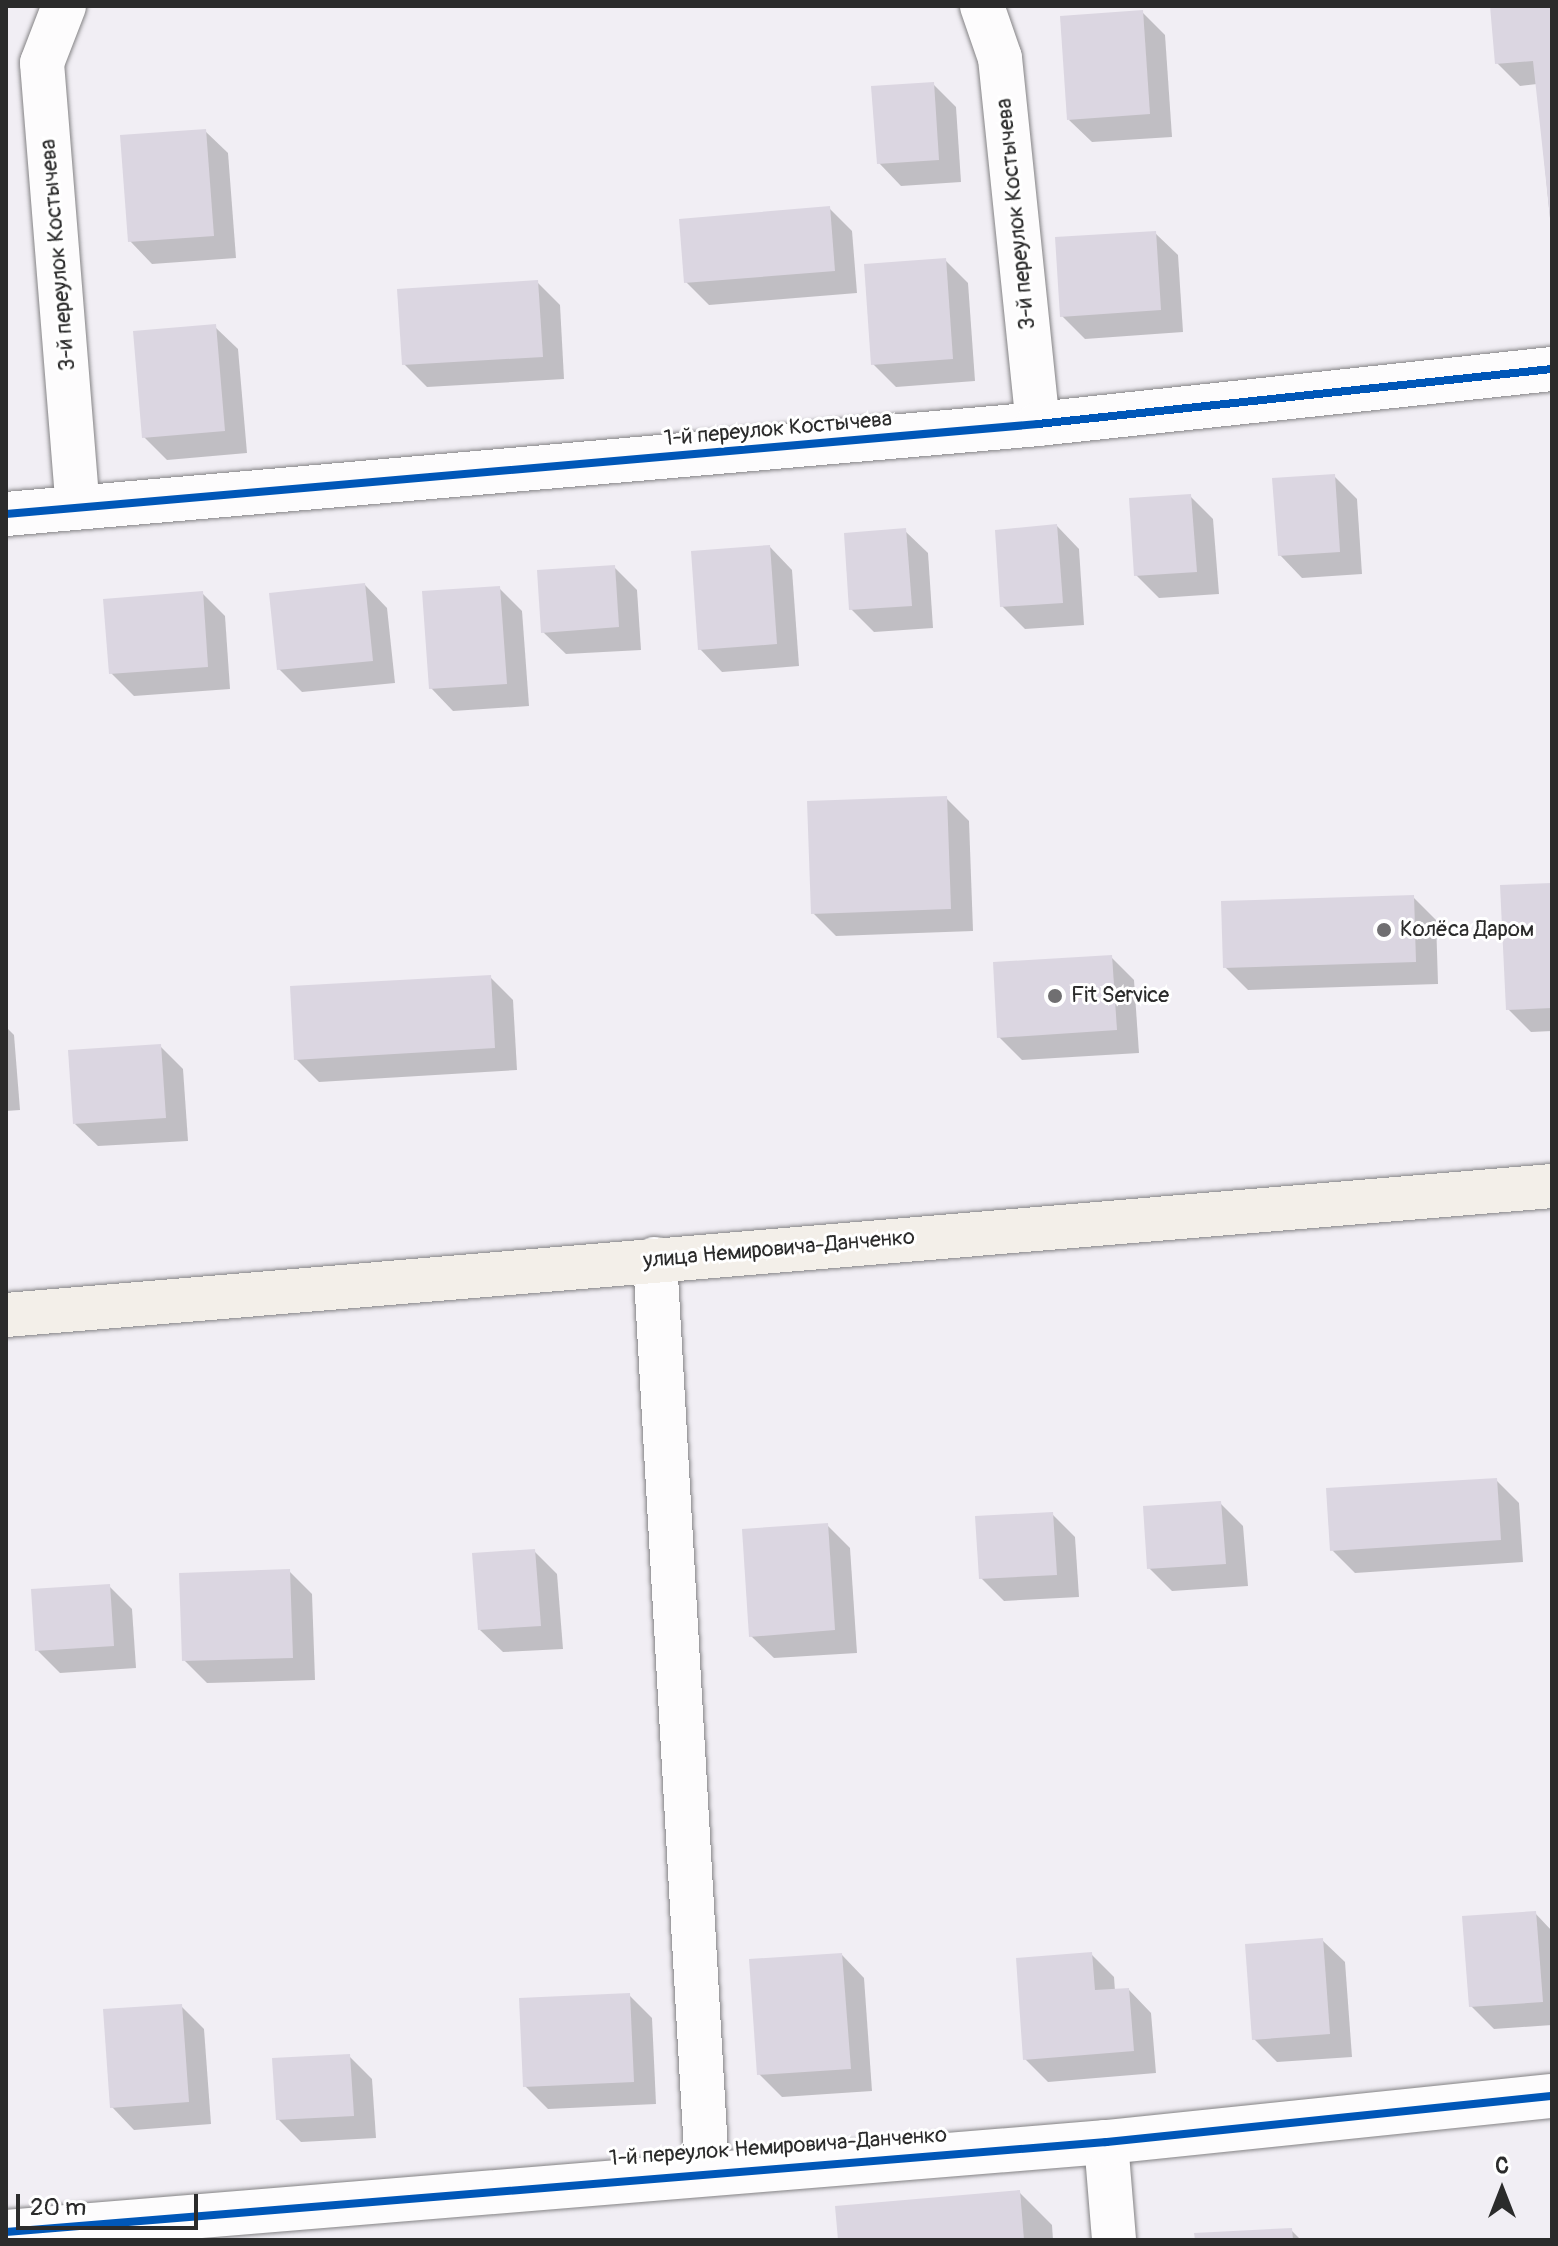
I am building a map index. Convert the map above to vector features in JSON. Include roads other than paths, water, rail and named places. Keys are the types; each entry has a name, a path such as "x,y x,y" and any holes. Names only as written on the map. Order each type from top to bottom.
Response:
{"main road":[{"name":"улица Немировича-Данченко","path":"6,1315 1552,1186"}],"street":[{"name":"3-й переулок Костычева","path":"64,6 42,63 78,508"},
{"name":"3-й переулок Костычева","path":"982,6 1000,58 1038,424"},
{"name":"1-й переулок Костычева","path":"6,514 1038,424 1552,369"},
{"path":"655,1259 707,2169"},
{"name":"1-й переулок Немировича-Данченко","path":"6,2232 320,2223 707,2169 1106,2142 1552,2096"},
{"path":"1106,2142 1114,2240"}],"place":[{"name":"Колёса Даром","path":"1384,930"},
{"name":"Fit Service","path":"1055,996"}]}
